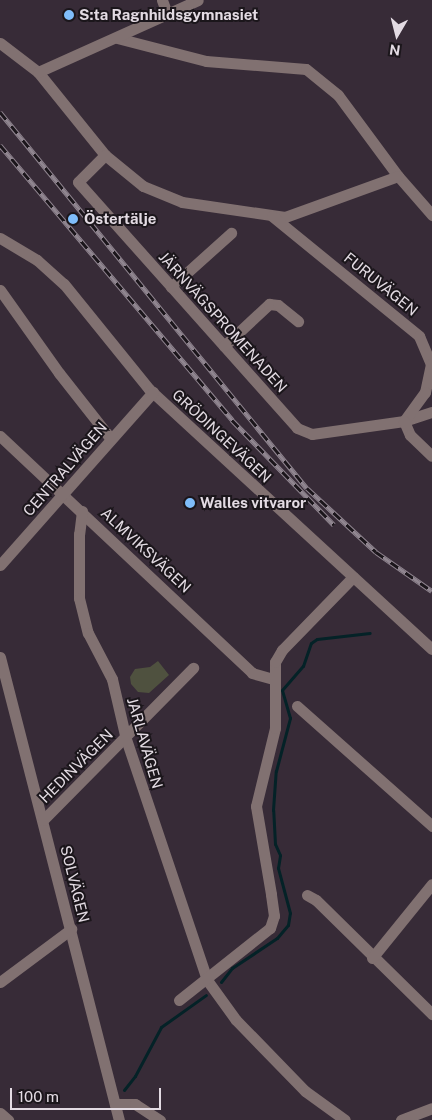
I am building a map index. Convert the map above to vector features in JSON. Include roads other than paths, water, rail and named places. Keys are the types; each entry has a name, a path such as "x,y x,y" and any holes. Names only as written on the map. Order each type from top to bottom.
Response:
{"street":[{"path":"162,0 167,14"},
{"path":"38,72 118,38 198,0"},
{"path":"118,38 206,61 268,64 306,69 338,95 398,176 432,215"},
{"path":"0,44 38,72 106,155 143,186 182,202 285,217 398,176"},
{"name":"JÄRNVÄGSPROMENADEN","path":"106,155 78,182 297,428 312,434 404,421 432,412"},
{"name":"FURUVÄGEN","path":"272,216 398,316 419,336 431,364 425,392 404,421"},
{"path":"172,287 231,233"},
{"name":"GRÖDINGEVÄGEN","path":"0,238 37,260 64,284 153,392 432,649"},
{"path":"0,290 58,373 112,439"},
{"path":"224,346 270,304 278,305 298,321"},
{"name":"CENTRALVÄGEN","path":"0,565 153,392"},
{"path":"404,421 410,435 432,456"},
{"name":"ALMVIKSVÄGEN","path":"0,436 252,672 273,679"},
{"name":"JARLAVÄGEN","path":"82,511 79,534 79,598 88,633 112,679 126,739 207,980 236,1020 306,1092 345,1120"},
{"path":"179,1000 207,980 270,928 274,916 256,806 275,728 273,679 275,662 282,650 353,577"},
{"name":"SOLVÄGEN","path":"0,657 119,1120"},
{"name":"HEDINVÄGEN","path":"43,820 126,739 192,668"},
{"path":"297,706 432,826"},
{"path":"372,958 432,884"},
{"path":"307,896 316,900 372,958 432,1014"},
{"path":"0,982 71,929"},
{"path":"115,1104 135,1104 160,1120"},
{"path":"401,1120 432,1108"},
{"path":"0,1113 8,1120"}],"waterway":[{"path":"221,982 232,968 277,938 288,925 290,913 278,868 280,855 275,844 273,810 276,771 290,718 282,690 303,666 311,643 317,639 370,633"},
{"path":"124,1090 135,1076 161,1027 206,995"}],"railway":[{"path":"0,112 307,488 376,552 432,591"},
{"path":"0,145 232,420 334,525"}],"place":[{"name":"S:ta Ragnhildsgymnasiet","path":"69,15"},
{"name":"Östertälje","path":"73,219"},
{"name":"Walles vitvaror","path":"190,503"}]}
